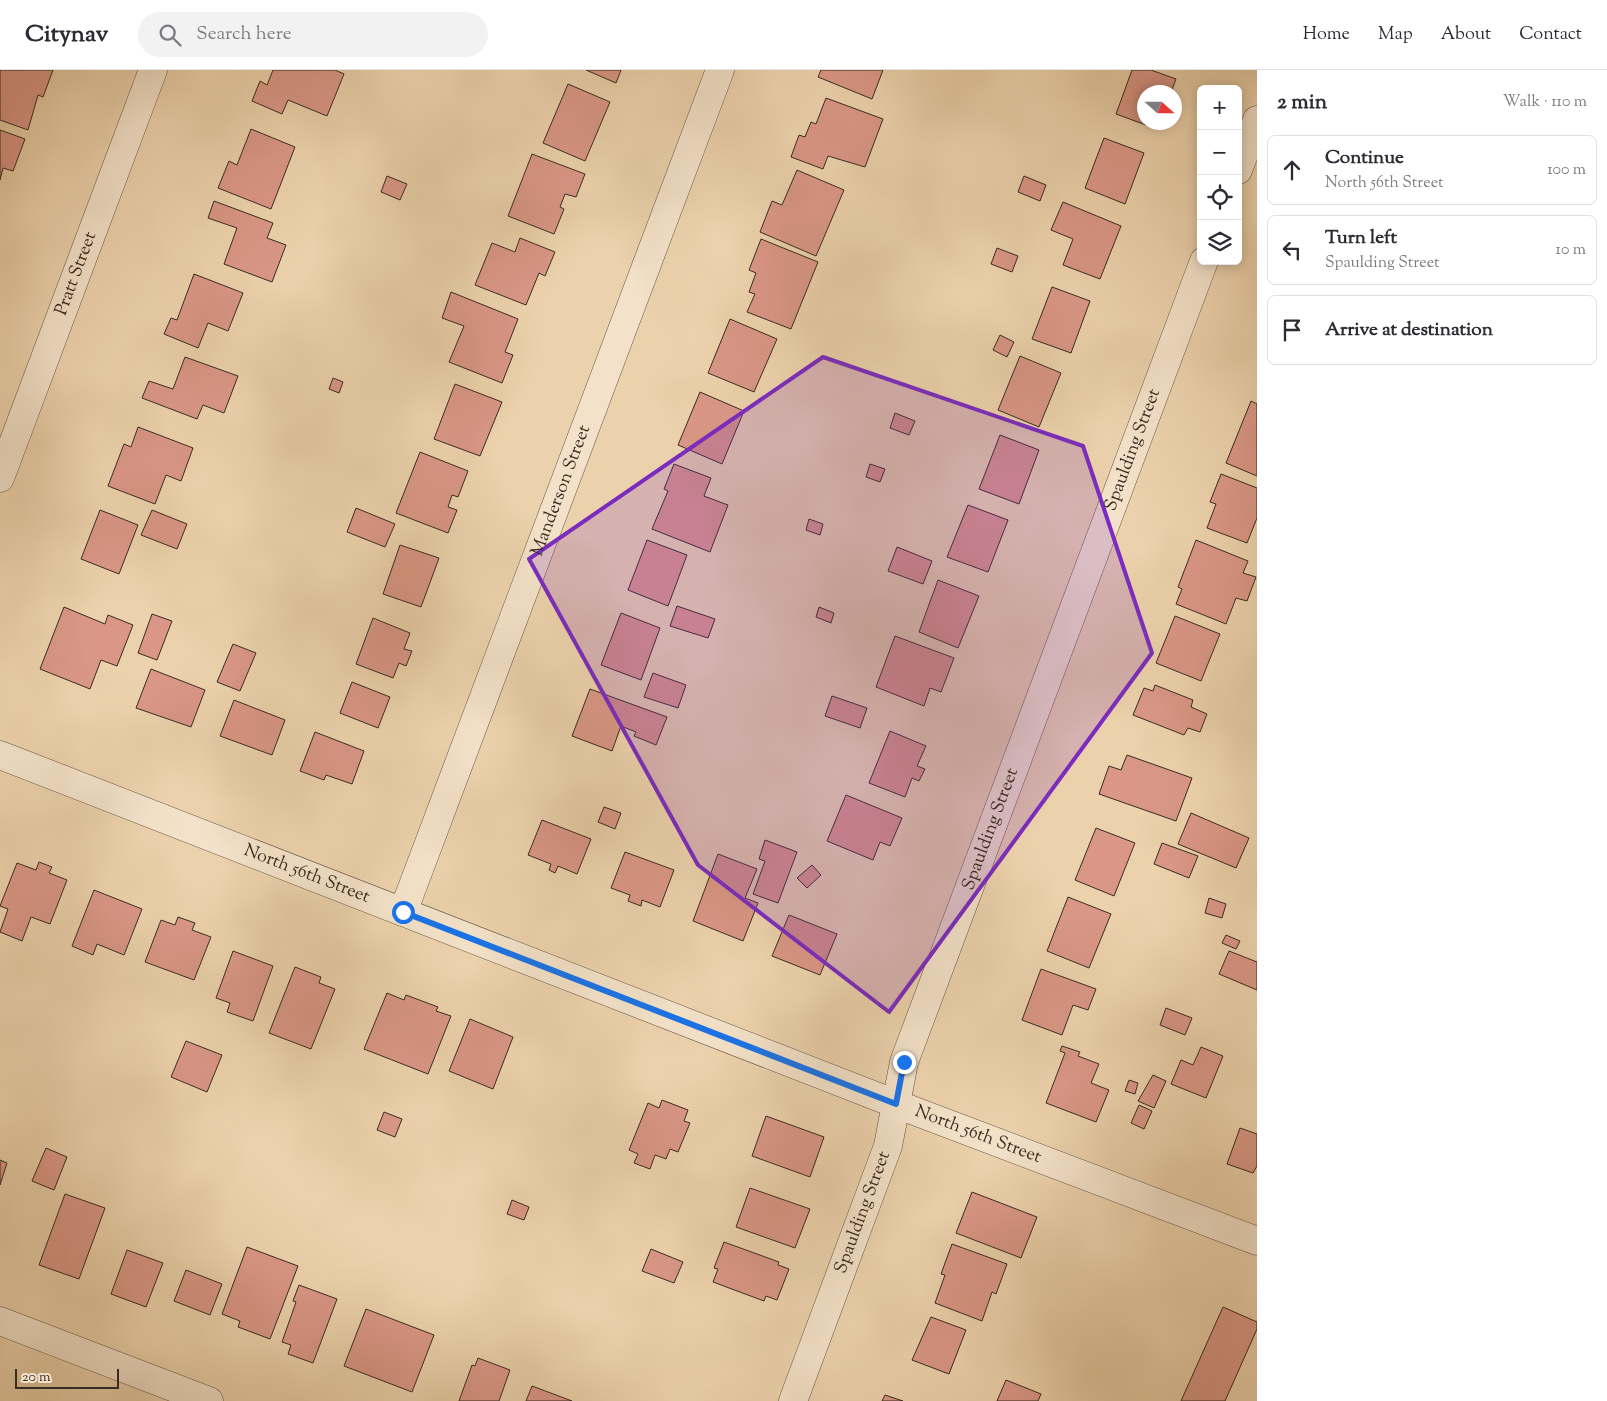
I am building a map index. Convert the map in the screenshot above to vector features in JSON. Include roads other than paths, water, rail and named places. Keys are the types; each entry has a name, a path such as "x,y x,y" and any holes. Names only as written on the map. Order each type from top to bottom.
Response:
{"street":[{"name":"Pratt Street","path":"0,478 153,70"},
{"name":"Manderson Street","path":"403,912 720,70"},
{"path":"1242,159 1257,120"},
{"name":"Spaulding Street","path":"793,1401 888,1146 904,1062 1203,265"},
{"name":"North 56th Street","path":"0,754 896,1104 1257,1241"},
{"path":"0,1321 209,1401"}]}
